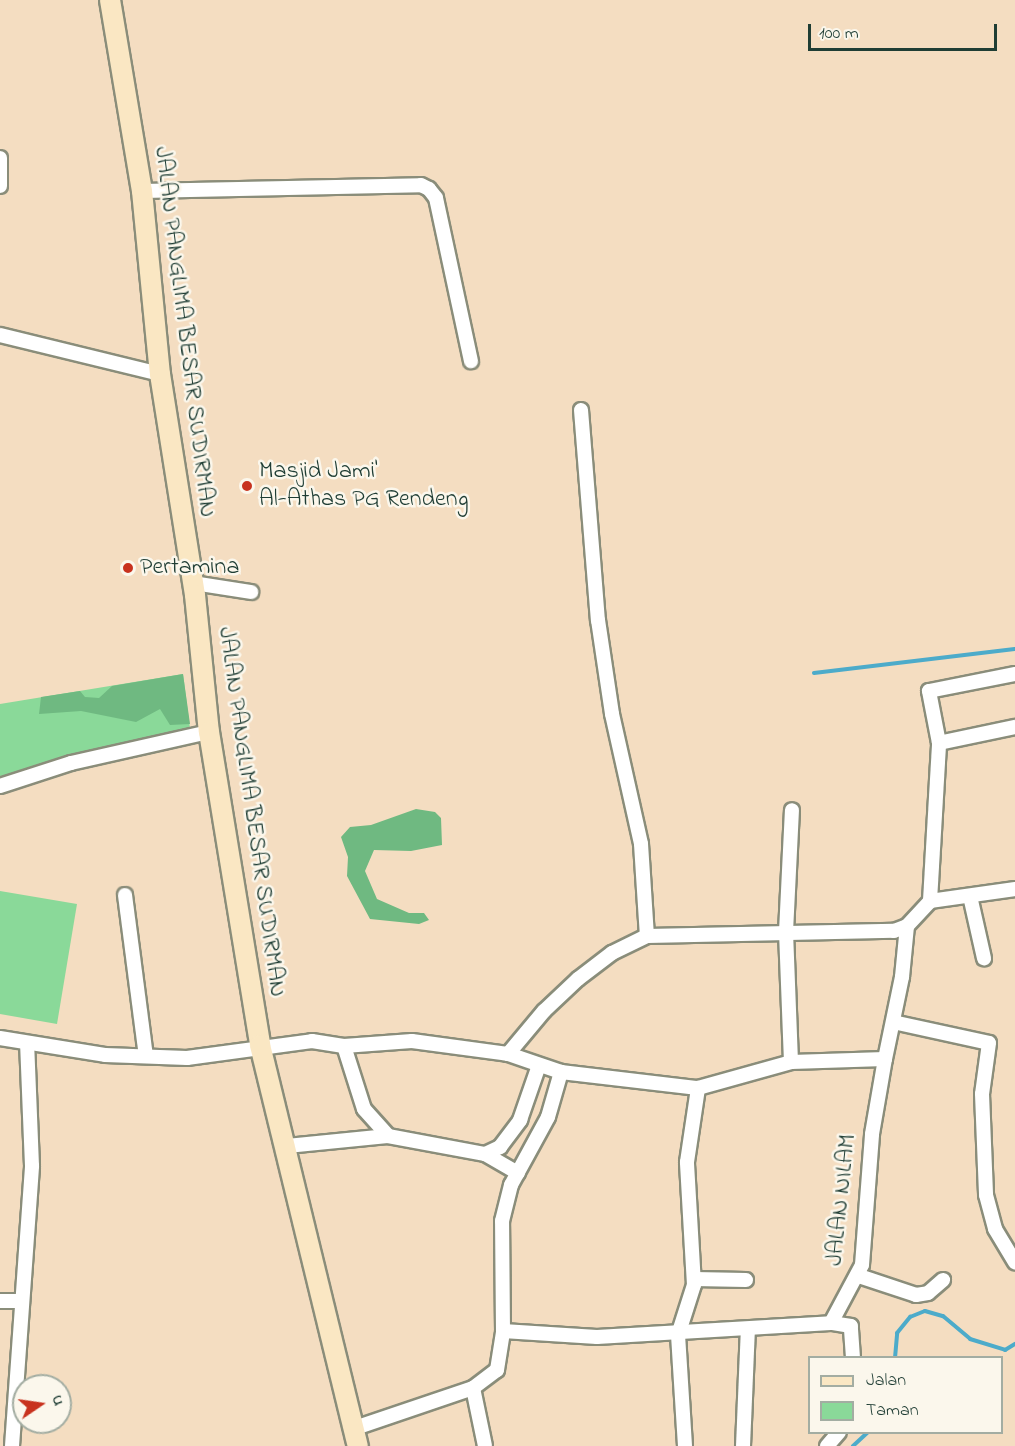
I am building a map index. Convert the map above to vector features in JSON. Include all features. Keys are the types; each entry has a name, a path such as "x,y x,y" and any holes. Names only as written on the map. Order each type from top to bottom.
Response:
{"main road":[{"name":"JALAN PANGLIMA BESAR SUDIRMAN","path":"110,0 142,191 160,374 193,583 208,732 260,1045 287,1146 356,1437"}],"street":[{"path":"0,158 0,186"},
{"path":"142,191 420,185 429,189 436,198 471,361"},
{"path":"0,335 160,374"},
{"path":"581,410 598,620 612,714 641,844 647,936"},
{"path":"193,583 251,592"},
{"path":"508,1054 544,1011 578,979 612,953 647,936 894,931 908,926 930,901 939,743 929,691 1015,675"},
{"path":"939,743 1015,727"},
{"path":"0,786 71,763 208,732"},
{"path":"791,1062 786,932 792,810"},
{"path":"930,901 1015,889"},
{"path":"125,895 146,1056"},
{"path":"970,896 984,958"},
{"name":"JALAN NILAM","path":"831,1323 840,1300 859,1276 866,1232 872,1134 908,926"},
{"path":"893,1022 989,1043 982,1094 986,1195 995,1229 1015,1262"},
{"path":"0,1038 105,1055 187,1058 260,1045 312,1041 344,1046 412,1041 508,1054 561,1072 698,1088 791,1062 885,1059"},
{"path":"12,1446 32,1166 27,1043"},
{"path":"344,1046 364,1109 387,1136"},
{"path":"485,1154 500,1147 520,1120 539,1065"},
{"path":"356,1437 473,1388 497,1370 503,1331 502,1221 518,1173 548,1117 561,1072"},
{"path":"685,1446 678,1335 694,1279 687,1162 698,1088"},
{"path":"287,1146 387,1136 485,1154 518,1173"},
{"path":"859,1276 916,1295 937,1288 943,1280"},
{"path":"694,1279 746,1280"},
{"path":"0,1301 21,1301"},
{"path":"503,1331 597,1337 678,1335 831,1323 851,1326 853,1356"},
{"path":"743,1446 748,1329"},
{"path":"473,1388 485,1446"},
{"path":"826,1446 836,1434"}],"green space":[{"path":"183,674 191,736 0,786 0,704"},
{"path":"183,674 190,724 170,725 160,709 136,722 81,711 39,714 41,697 80,691 85,697 99,698 112,686"},
{"path":"416,809 435,812 441,818 442,845 411,851 374,850 365,871 377,899 409,913 424,913 429,920 419,924 370,919 347,876 348,857 341,837 350,827 371,825"},
{"path":"0,891 77,904 57,1024 0,1014"}],"waterway":[{"path":"814,673 1015,649"},
{"path":"895,1356 897,1333 910,1317 925,1311 943,1316 970,1339 1005,1350 1015,1344"},
{"path":"853,1446 866,1434"}],"place":[{"name":"Masjid Jami' Al-Athas PG Rendeng","path":"247,486"},
{"name":"Pertamina","path":"128,568"}]}
